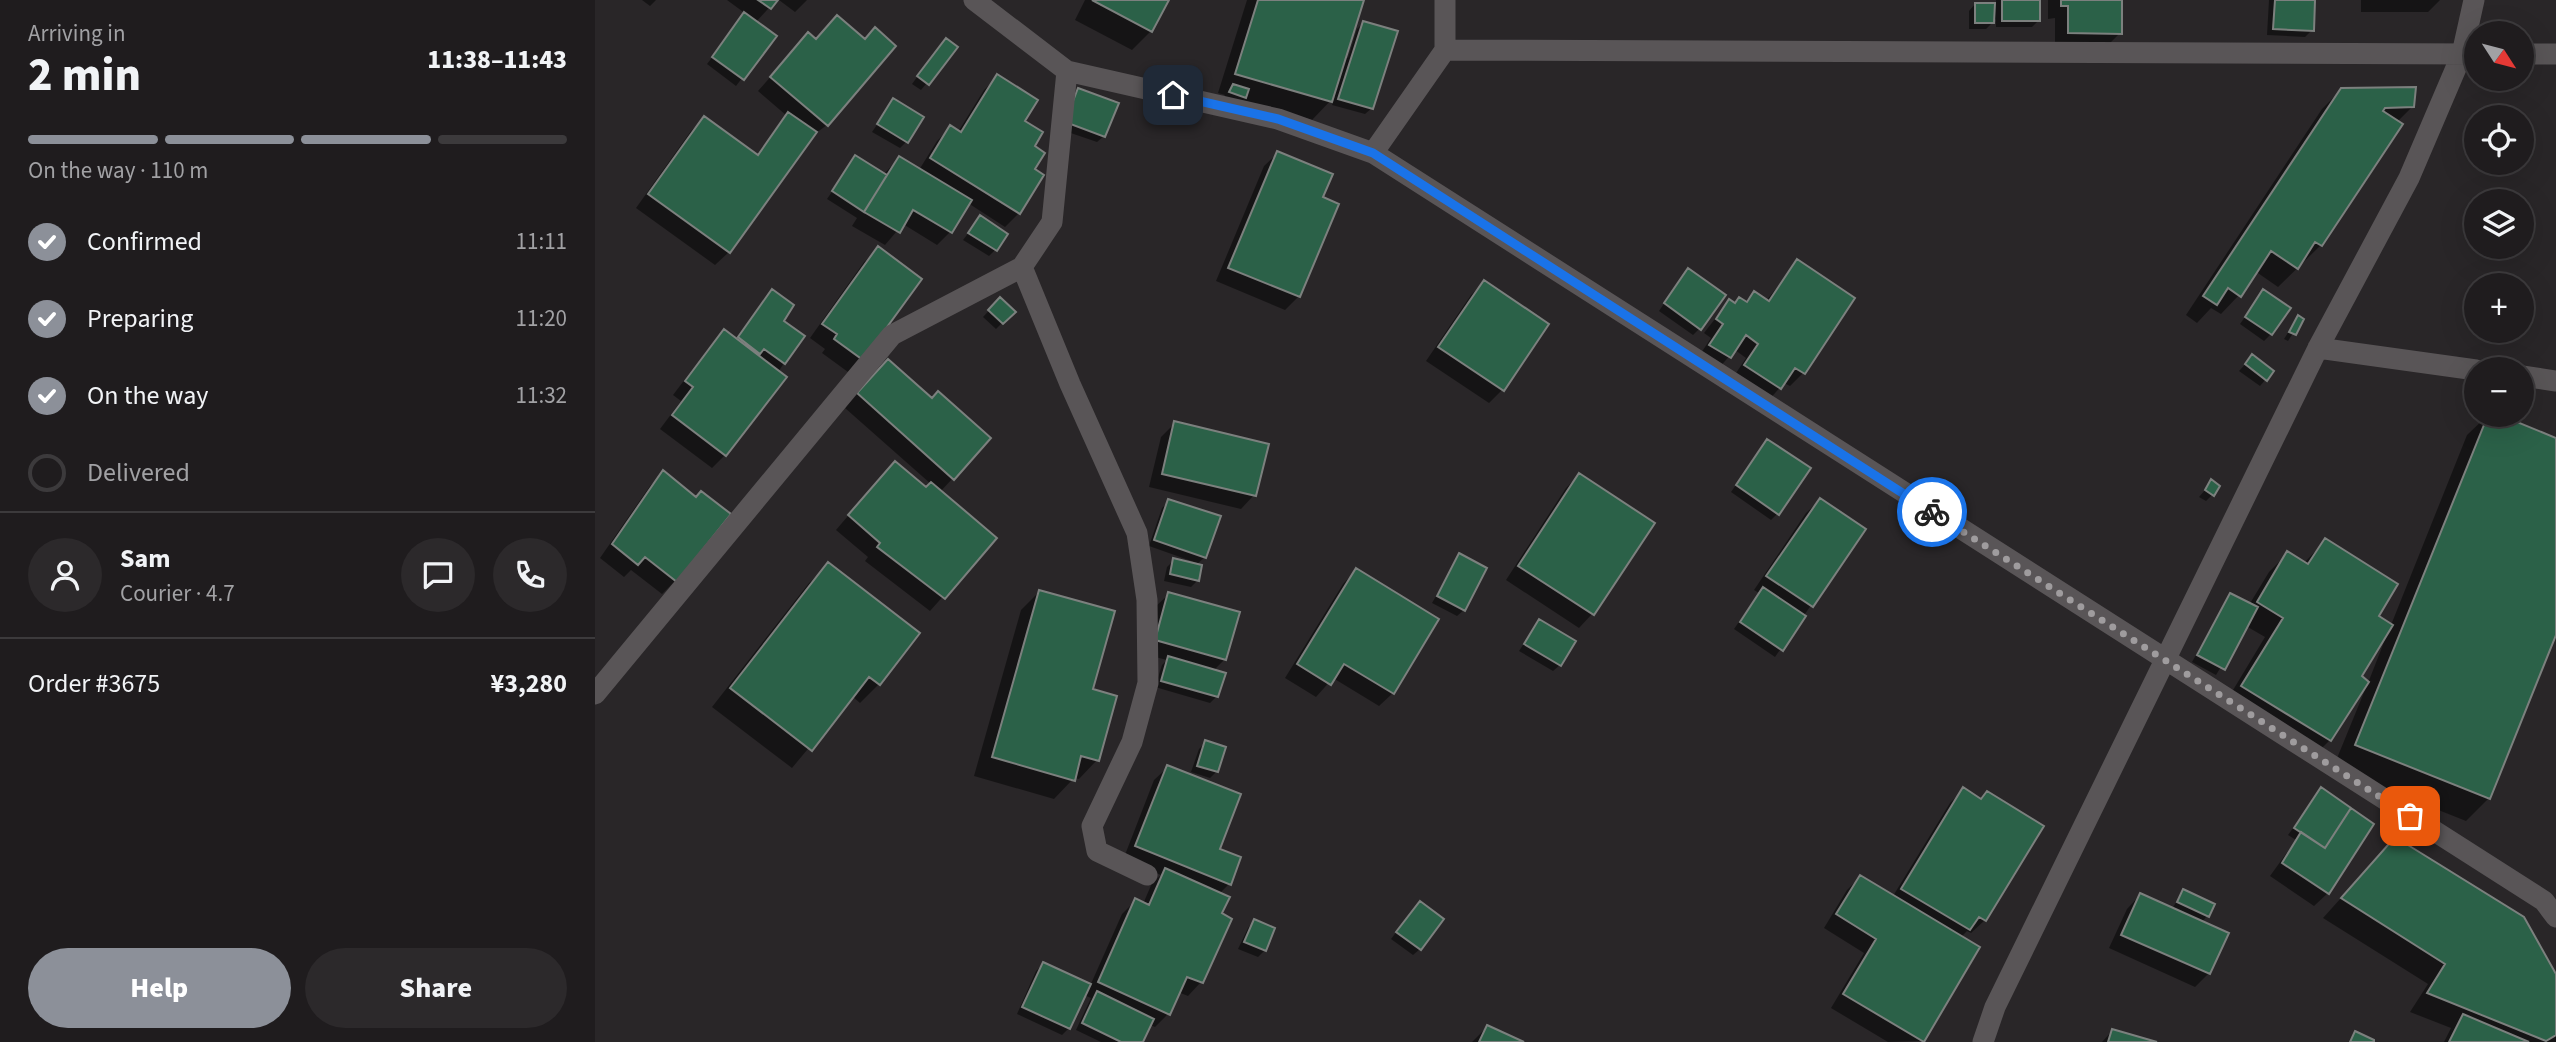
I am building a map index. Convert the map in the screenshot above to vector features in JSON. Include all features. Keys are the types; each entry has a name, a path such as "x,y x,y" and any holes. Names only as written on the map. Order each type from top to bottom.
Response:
{"street":[{"path":"974,0 1067,71 1278,119 1373,153 2163,660 2545,901 2556,918"},
{"path":"1373,153 1445,50 1445,0"},
{"path":"2472,21 2474,0"},
{"path":"1445,50 2464,54"},
{"path":"2534,54 2556,54"},
{"path":"1983,1042 1995,1007 2163,660 2318,348 2409,178 2464,64"},
{"path":"595,694 892,335 1022,267 1052,222 1067,71"},
{"path":"1022,267 1070,384 1137,533 1146,600 1148,683 1132,742 1092,826 1097,852 1147,874"},
{"path":"2318,348 2464,368"},
{"path":"2534,378 2556,381"}],"building":[{"path":"758,0 778,0 771,9"},
{"path":"1092,0 1169,0 1152,32"},
{"path":"1258,0 1364,0 1332,102 1235,74"},
{"path":"2002,0 2040,0 2040,21 2002,21"},
{"path":"2061,0 2122,0 2122,34 2068,33 2068,6 2061,6"},
{"path":"2275,0 2315,0 2314,31 2273,29"},
{"path":"1975,3 1995,3 1994,23 1975,23"},
{"path":"744,12 777,36 744,80 712,57"},
{"path":"837,15 865,39 875,27 896,46 828,126 770,77 808,32 816,39"},
{"path":"1363,21 1398,31 1373,109 1338,99"},
{"path":"946,38 958,47 929,85 917,76"},
{"path":"997,74 1038,100 1025,121 1043,132 1035,146 1045,153 1035,169 1044,175 1020,214 930,158 950,125 961,132"},
{"path":"1233,84 1249,89 1246,98 1229,92"},
{"path":"2416,87 2414,107 2385,108 2383,111 2403,124 2322,246 2315,242 2298,269 2271,251 2241,297 2228,288 2217,305 2203,296 2341,88"},
{"path":"1078,88 1119,103 1105,137 1065,122"},
{"path":"893,98 924,117 908,143 877,124"},
{"path":"788,112 817,132 730,253 648,194 704,116 758,155"},
{"path":"1277,151 1333,174 1323,197 1339,204 1300,297 1228,268"},
{"path":"855,155 887,175 864,212 832,191"},
{"path":"899,156 972,200 952,233 913,210 900,233 864,212"},
{"path":"980,215 1008,234 997,251 968,233"},
{"path":"878,246 922,279 863,360 834,339 837,334 822,324"},
{"path":"1797,259 1855,298 1805,374 1795,368 1781,389 1744,365 1758,344 1746,335 1731,358 1709,345 1723,324 1716,319 1729,299 1735,303 1739,297 1747,302 1754,291 1769,301"},
{"path":"1688,268 1726,295 1701,330 1664,303"},
{"path":"1484,280 1549,324 1504,391 1438,347"},
{"path":"772,289 794,305 784,321 805,336 785,364 764,349 760,354 738,337"},
{"path":"2263,289 2291,308 2272,335 2245,317"},
{"path":"1000,297 1016,312 1003,324 988,310"},
{"path":"2298,315 2304,319 2296,335 2289,332"},
{"path":"724,329 787,377 726,456 672,415 693,387 685,381"},
{"path":"2252,354 2274,371 2267,381 2245,364"},
{"path":"888,359 932,398 938,391 991,438 954,480 857,393"},
{"path":"1174,421 1269,444 1256,496 1162,474"},
{"path":"2483,427 2529,427 2556,438 2556,635 2490,799 2355,745"},
{"path":"1767,439 1811,468 1779,515 1736,485"},
{"path":"895,461 926,487 931,482 997,538 945,599 877,547 880,543 848,515"},
{"path":"663,470 696,497 701,491 731,514 677,582 645,557 638,565 612,544"},
{"path":"1579,473 1655,523 1594,615 1518,566"},
{"path":"2211,479 2220,486 2214,496 2205,490"},
{"path":"1820,498 1866,529 1813,607 1766,576"},
{"path":"1168,499 1221,516 1206,558 1154,540"},
{"path":"2325,538 2398,584 2379,616 2393,625 2362,676 2369,682 2331,741 2241,686 2283,618 2257,602 2287,551 2308,564"},
{"path":"1459,553 1487,568 1465,611 1437,596"},
{"path":"1173,558 1202,565 1199,581 1170,574"},
{"path":"828,562 920,633 880,685 869,677 812,751 730,688"},
{"path":"1356,568 1439,619 1394,694 1344,664 1331,685 1297,664"},
{"path":"1763,587 1806,616 1783,651 1740,622"},
{"path":"1039,590 1115,611 1093,689 1117,696 1099,761 1081,756 1075,781 992,757"},
{"path":"1168,592 1240,612 1226,660 1155,640"},
{"path":"2230,593 2258,607 2225,670 2197,655"},
{"path":"1539,619 1576,641 1561,666 1524,644"},
{"path":"1168,656 1226,673 1218,697 1161,681"},
{"path":"1205,740 1226,747 1218,772 1197,766"},
{"path":"1167,765 1241,794 1220,849 1241,857 1231,885 1135,846"},
{"path":"1963,787 1981,799 1987,791 2044,826 1986,921 1979,917 1970,930 1901,889"},
{"path":"2321,787 2351,808 2325,848 2294,828"},
{"path":"2351,808 2374,824 2329,894 2282,863 2301,832 2325,848"},
{"path":"2395,837 2524,917 2556,974 2556,1035 2546,1041 2427,993 2445,964 2341,898"},
{"path":"1165,868 1230,897 1222,913 1232,919 1203,983 1187,977 1170,1015 1098,982 1135,898 1149,905"},
{"path":"1860,875 1980,947 1924,1042 1843,994 1876,939 1836,914"},
{"path":"2183,889 2215,904 2209,917 2177,902"},
{"path":"2140,893 2229,933 2210,974 2121,935"},
{"path":"1420,901 1444,919 1421,950 1396,932"},
{"path":"1254,919 1275,928 1266,951 1244,942"},
{"path":"1043,962 1091,984 1070,1029 1022,1007"},
{"path":"1097,991 1154,1019 1143,1042 1121,1042 1082,1023"},
{"path":"2463,1014 2529,1042 2449,1042"},
{"path":"1487,1025 1524,1042 1479,1042"},
{"path":"2112,1029 2157,1042 2108,1042"},
{"path":"2355,1031 2374,1040 2374,1042 2350,1042"}],"way so far":[{"path":"1932,512 2410,816"}],"route":[{"path":"1173,95 1278,119 1373,153 1932,512"}]}
